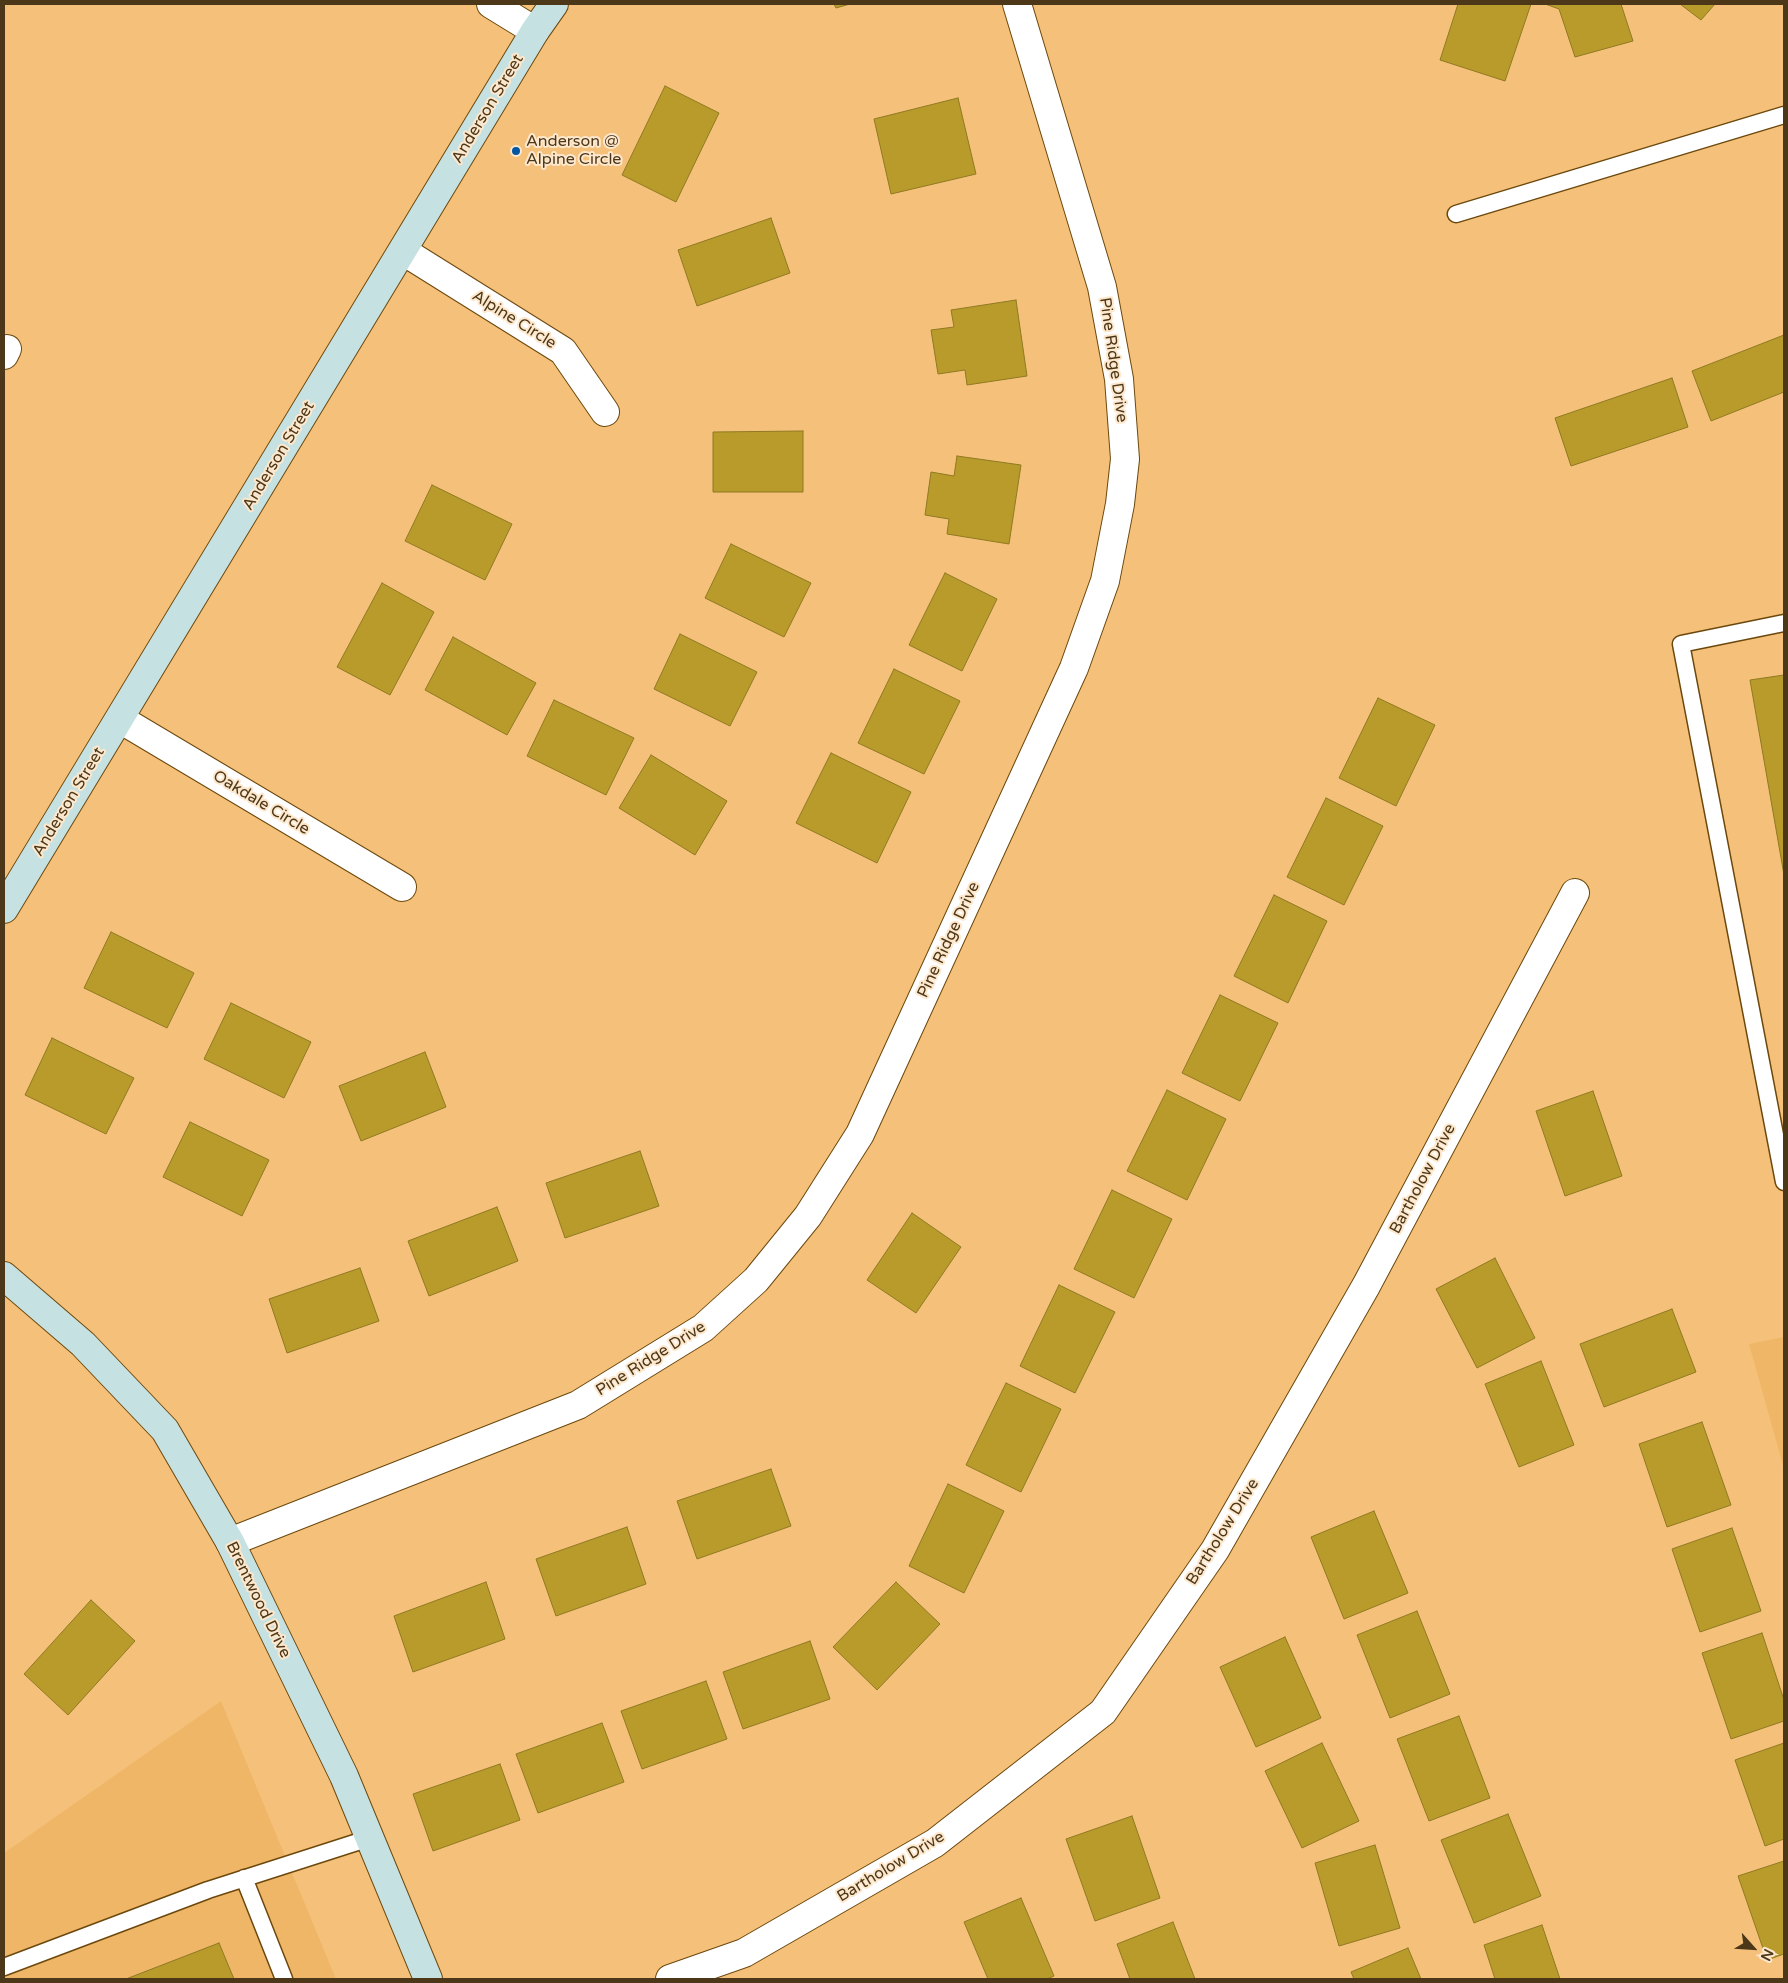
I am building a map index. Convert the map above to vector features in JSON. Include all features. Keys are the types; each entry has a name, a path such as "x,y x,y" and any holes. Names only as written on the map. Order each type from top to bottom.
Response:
{"street":[{"path":"491,4 535,31"},
{"name":"Anderson Street","path":"4,908 535,31 554,4"},
{"name":"Pine Ridge Drive","path":"230,1542 578,1405 703,1328 756,1280 808,1216 860,1134 1074,668 1106,581 1120,504 1125,459 1119,379 1102,287 1017,4"},
{"name":"Alpine Circle","path":"403,251 563,351 605,412"},
{"name":"Oakdale Circle","path":"120,719 402,886"},
{"name":"Bartholow Drive","path":"670,1979 744,1953 935,1843 1103,1712 1220,1543 1371,1277 1575,894"},
{"name":"Brentwood Drive","path":"4,1276 83,1344 165,1430 230,1542 344,1776 428,1979"}],"lane":[{"path":"1456,214 1784,115"},
{"path":"1784,622 1681,644 1784,1182"},
{"path":"4,1967 244,1878 370,1838"},
{"path":"244,1878 284,1979"}],"shaded area":[{"path":"1784,1337 1784,1469 1749,1344"},
{"path":"221,1701 336,1979 4,1979 4,1853"}],"building":[{"path":"834,4 850,4 836,8"},
{"path":"1458,4 1531,4 1505,81 1440,60"},
{"path":"1545,4 1621,4 1633,41 1575,57 1559,9"},
{"path":"1680,4 1715,4 1701,20"},
{"path":"665,86 719,113 676,202 622,175"},
{"path":"958,98 976,174 891,194 874,119"},
{"path":"771,218 790,273 697,306 678,250"},
{"path":"1016,300 1027,376 967,385 965,370 938,374 931,330 954,327 951,310"},
{"path":"1784,335 1784,392 1711,421 1692,371"},
{"path":"1672,378 1688,427 1571,466 1555,418"},
{"path":"803,431 803,492 713,492 713,432"},
{"path":"957,456 1021,465 1009,544 947,534 949,519 925,515 931,472 954,476"},
{"path":"432,485 512,524 485,580 405,541"},
{"path":"731,544 811,583 784,637 705,598"},
{"path":"945,573 997,599 962,671 909,645"},
{"path":"382,583 434,612 390,695 337,667"},
{"path":"680,634 757,672 730,726 654,689"},
{"path":"453,637 536,683 507,735 425,690"},
{"path":"894,669 960,701 924,774 858,743"},
{"path":"1784,675 1784,875 1750,680"},
{"path":"1378,698 1435,725 1396,806 1339,778"},
{"path":"554,700 634,738 606,795 527,756"},
{"path":"831,753 911,792 877,863 796,823"},
{"path":"651,755 727,801 695,855 619,808"},
{"path":"1326,798 1383,826 1344,905 1287,877"},
{"path":"1274,895 1327,921 1288,1003 1234,976"},
{"path":"111,932 194,973 167,1028 84,988"},
{"path":"1220,995 1278,1023 1240,1101 1182,1073"},
{"path":"231,1003 311,1042 284,1098 204,1059"},
{"path":"52,1038 134,1078 106,1134 25,1095"},
{"path":"425,1052 446,1107 361,1141 339,1086"},
{"path":"1167,1090 1226,1119 1187,1200 1127,1171"},
{"path":"1593,1091 1622,1176 1565,1196 1536,1111"},
{"path":"190,1122 269,1160 242,1216 163,1177"},
{"path":"640,1151 659,1206 565,1238 546,1183"},
{"path":"1112,1190 1172,1219 1134,1298 1074,1269"},
{"path":"497,1207 518,1261 429,1296 408,1241"},
{"path":"912,1213 961,1247 916,1313 867,1280"},
{"path":"1495,1258 1535,1338 1477,1368 1436,1289"},
{"path":"360,1268 379,1321 287,1353 269,1299"},
{"path":"1059,1285 1115,1312 1075,1393 1020,1366"},
{"path":"1672,1309 1696,1372 1604,1407 1580,1344"},
{"path":"1541,1361 1574,1445 1519,1467 1485,1384"},
{"path":"1006,1383 1061,1409 1021,1492 966,1465"},
{"path":"1702,1422 1731,1505 1667,1527 1639,1444"},
{"path":"771,1469 791,1526 697,1559 677,1501"},
{"path":"948,1484 1004,1511 964,1593 909,1566"},
{"path":"1374,1511 1408,1593 1344,1619 1311,1537"},
{"path":"627,1527 646,1584 556,1616 536,1559"},
{"path":"1732,1528 1761,1611 1700,1632 1672,1549"},
{"path":"486,1582 505,1639 413,1672 394,1616"},
{"path":"896,1582 940,1624 877,1690 833,1647"},
{"path":"91,1600 135,1641 68,1715 24,1674"},
{"path":"1417,1611 1450,1694 1390,1718 1357,1635"},
{"path":"1762,1633 1784,1700 1784,1721 1731,1739 1702,1653"},
{"path":"1285,1637 1321,1718 1256,1747 1220,1667"},
{"path":"810,1641 830,1699 743,1729 723,1672"},
{"path":"706,1681 727,1739 642,1769 621,1711"},
{"path":"1459,1716 1490,1798 1429,1821 1397,1739"},
{"path":"602,1723 624,1782 538,1813 516,1754"},
{"path":"1322,1743 1359,1821 1302,1848 1265,1771"},
{"path":"1784,1743 1784,1839 1765,1846 1735,1760"},
{"path":"500,1764 520,1820 433,1851 413,1794"},
{"path":"1508,1814 1541,1896 1474,1923 1441,1840"},
{"path":"1132,1816 1160,1898 1095,1921 1066,1839"},
{"path":"1375,1845 1400,1928 1339,1946 1315,1863"},
{"path":"1784,1861 1784,1954 1767,1960 1738,1876"},
{"path":"1021,1898 1054,1976 1047,1979 988,1979 964,1922"},
{"path":"1173,1922 1195,1979 1130,1979 1117,1944"},
{"path":"1542,1925 1560,1979 1495,1979 1484,1945"},
{"path":"219,1943 234,1979 126,1979"},
{"path":"1408,1948 1421,1979 1354,1979 1351,1972"}],"place":[{"name":"Anderson @ Alpine Circle","path":"516,151"}]}
